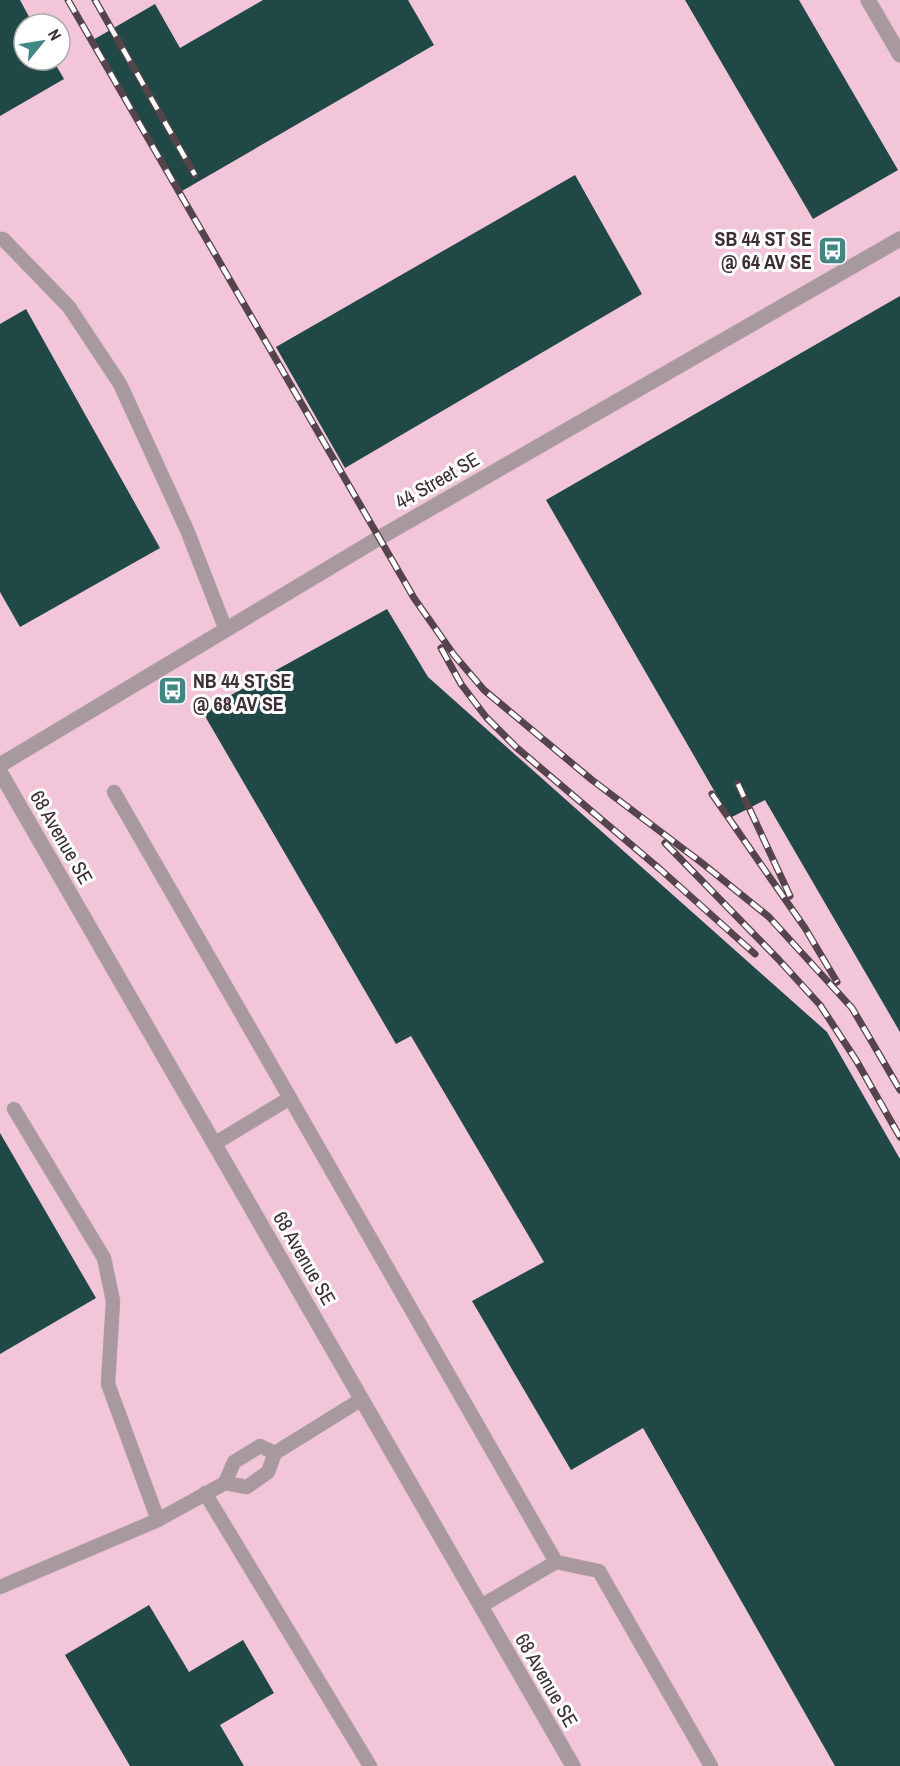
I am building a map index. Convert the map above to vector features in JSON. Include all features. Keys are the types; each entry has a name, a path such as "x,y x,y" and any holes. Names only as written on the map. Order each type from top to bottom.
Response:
{"street":[{"path":"868,0 900,55"},
{"name":"44 Street SE","path":"0,765 379,538 900,239"},
{"name":"68 Avenue SE","path":"0,772 573,1766"}],"lane":[{"path":"0,239 3,239 69,307 120,384 187,530 226,630"},
{"path":"114,792 556,1562"},
{"path":"214,1144 290,1098"},
{"path":"14,1108 104,1258 113,1302 108,1384 158,1520"},
{"path":"0,1587 158,1520 225,1483 247,1487 268,1472 275,1454 362,1399"},
{"path":"225,1483 234,1462 260,1446 275,1454"},
{"path":"205,1493 370,1766"},
{"path":"481,1606 556,1562 599,1571 711,1766"}],"shaded area":[{"path":"0,0 900,0 900,1766 0,1766"}],"building":[{"path":"0,0 20,0 26,12 12,12 12,72 60,72 64,79 0,116"},
{"path":"263,0 408,0 434,45 182,191 93,40 155,4 180,48"},
{"path":"685,0 799,0 898,170 813,219"},
{"path":"575,175 642,294 345,468 276,347"},
{"path":"900,296 900,1032 765,800 730,818 546,500"},
{"path":"26,309 160,548 20,627 0,592 0,324"},
{"path":"387,609 428,677 827,1032 900,1159 900,1766 835,1766 643,1428 571,1470 472,1301 544,1262 411,1036 396,1044 202,711"},
{"path":"0,1133 96,1298 0,1354"},
{"path":"149,1605 189,1672 243,1640 274,1693 220,1725 244,1766 130,1766 65,1655"}],"railway":[{"path":"68,0 414,598 454,655 484,690 592,780 769,917 852,1008 900,1090"},
{"path":"95,0 195,175"},
{"path":"441,648 461,684 486,717 517,748 661,870 755,954"},
{"path":"738,784 790,896"},
{"path":"712,794 805,928 837,982"},
{"path":"665,843 820,1005 856,1060 900,1137"}],"place":[{"name":"SB 44 ST SE @ 64 AV SE","path":"833,250"},
{"name":"NB 44 ST SE @ 68 AV SE","path":"172,691"}]}
